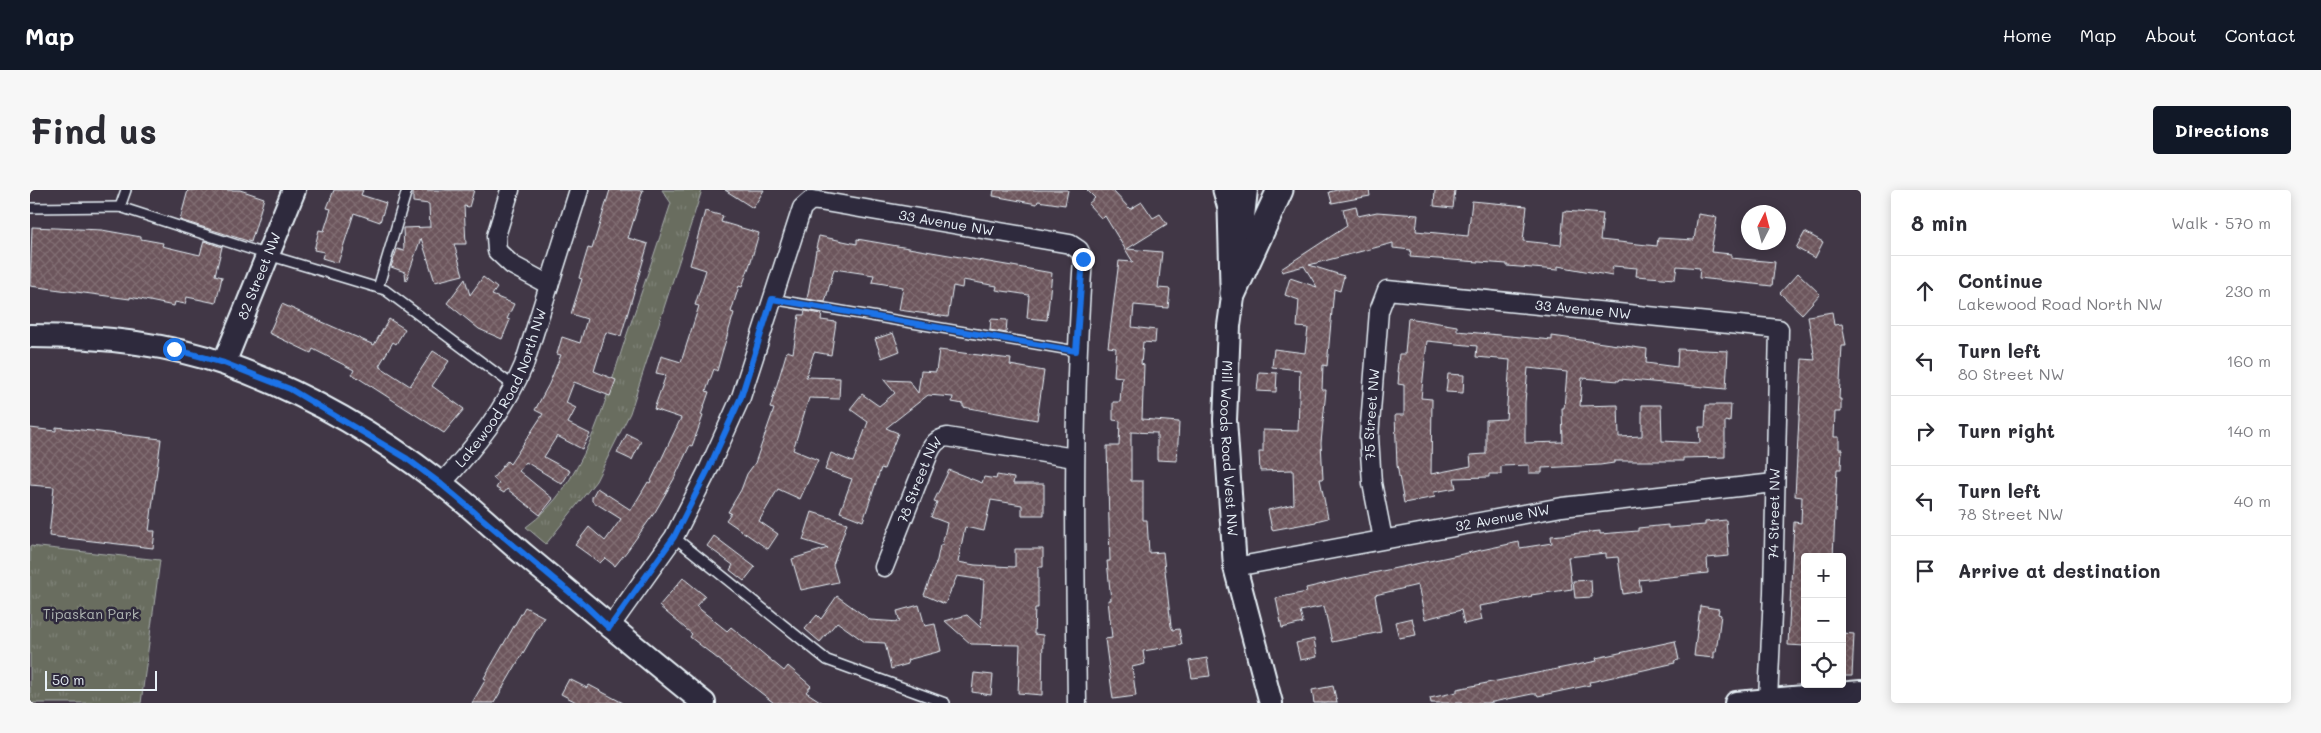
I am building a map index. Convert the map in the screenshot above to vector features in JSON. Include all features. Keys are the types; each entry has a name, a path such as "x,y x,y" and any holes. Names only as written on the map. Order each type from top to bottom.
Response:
{"main road":[{"path":"1226,190 1231,208 1233,293"},
{"path":"1233,293 1280,190"}],"street":[{"path":"510,190 496,236 497,251 512,265 549,285"},
{"name":"Lakewood Road North NW","path":"441,484 463,460 515,387 579,190"},
{"name":"Mill Woods Road West NW","path":"1246,190 1229,326 1225,420 1236,567 1271,703"},
{"name":"82 Street NW","path":"224,363 292,191"},
{"name":"33 Avenue NW","path":"772,299 802,208 811,200 1070,244 1079,250 1083,259 1076,351"},
{"name":"33 Avenue NW","path":"1387,290 1778,329"},
{"name":"75 Street NW","path":"1383,539 1372,484 1370,437 1379,311 1387,290"},
{"path":"609,628 674,537 709,468 741,397 772,299"},
{"name":"74 Street NW","path":"1768,699 1773,593 1778,329"},
{"path":"30,336 67,336 156,345 224,363 290,389 406,458 441,484 586,606 609,628 704,703"},
{"path":"1076,351 1074,458 1077,703"},
{"name":"78 Street NW","path":"884,566 929,453 933,444 940,438 947,437 1074,458"},
{"name":"32 Avenue NW","path":"1236,567 1562,507 1774,483"},
{"path":"1736,703 1861,692"}],"lane":[{"path":"120,207 126,190"},
{"path":"378,288 407,190"},
{"path":"30,208 120,207 268,255 385,290 515,387"},
{"path":"772,299 1076,351"},
{"path":"674,537 826,660 945,703"}],"green space":[{"path":"662,190 702,190 630,413 596,481 546,544 526,527 546,510 563,489 577,467 600,416 671,203"},
{"name":"Tipaskan Park","path":"30,546 160,560 141,703 30,703"}],"building":[{"path":"188,190 240,190 264,198 251,242 180,220"},
{"path":"334,190 363,190 361,195 386,203 380,222 354,213 338,263 322,258 324,252 314,250 319,230 324,231 331,209 327,208"},
{"path":"413,190 474,190 469,207 464,206 466,244 454,244 463,275 435,282 421,238 406,281 405,272 391,267 397,249 404,251 403,228 430,227 429,204 413,202"},
{"path":"610,190 643,190 628,238 648,244 621,336 606,332 594,371 616,380 610,396 574,382 566,403 576,408 568,423 590,434 582,449 557,436 544,457 570,471 562,484 526,462 519,471 553,499 540,515 507,489 504,493 496,488 499,483 493,478 507,461 510,464 543,414 535,410 549,384 561,355 557,354 562,337 580,343 587,319 571,314 582,279 579,278 588,248 592,249"},
{"path":"725,190 764,190 753,208"},
{"path":"994,190 1068,190 1065,205 1038,201 1037,204 993,196"},
{"path":"1087,190 1112,190 1130,209 1142,202 1153,218 1160,214 1167,224 1127,249 1162,252 1158,288 1170,289 1168,308 1134,305 1132,327 1156,330 1155,343 1143,342 1141,364 1144,365 1142,419 1179,422 1177,461 1157,460 1157,433 1131,432 1131,481 1143,481 1143,520 1147,520 1149,553 1163,552 1171,626 1173,630 1179,629 1182,645 1143,651 1145,664 1132,667 1136,696 1113,699 1105,639 1112,638 1108,600 1111,600 1107,561 1110,561 1107,446 1119,446 1120,421 1113,420 1113,402 1120,402 1122,377 1114,376 1116,348 1108,347 1119,261 1133,262 1105,216 1102,219 1088,204 1095,198"},
{"path":"1337,190 1369,190 1370,196 1332,203 1329,192"},
{"path":"1435,190 1455,190 1453,208 1434,206"},
{"path":"1472,201 1527,206 1523,241 1561,245 1564,211 1603,214 1600,240 1657,246 1658,238 1694,240 1698,214 1717,217 1711,252 1731,254 1731,258 1775,262 1772,286 1699,278 1700,268 1677,266 1675,279 1636,276 1637,268 1613,266 1612,276 1558,266 1558,270 1507,266 1507,264 1410,257 1411,250 1393,248 1393,243 1309,265 1344,276 1340,291 1334,289 1327,366 1323,365 1322,390 1326,390 1321,443 1323,479 1320,479 1328,518 1272,530 1268,510 1294,504 1293,470 1260,471 1259,452 1263,452 1263,430 1298,431 1300,370 1272,367 1274,349 1305,353 1308,328 1297,327 1299,300 1285,295 1290,278 1317,287 1304,266 1282,272 1281,269 1347,226 1343,209 1356,206 1358,216 1377,212 1418,215 1416,231 1468,236"},
{"path":"705,211 723,216 721,222 759,233 751,261 742,287 739,286 731,312 734,313 717,371 714,369 706,391 709,392 701,415 703,416 692,446 690,445 674,479 655,512 627,551 615,566 605,558 600,563 575,545 589,527 605,541 621,519 592,501 597,488 631,510 648,482 650,483 681,418 654,409 666,375 656,373 661,356 681,362 699,306 695,305 706,270 690,265"},
{"path":"32,227 102,230 141,237 141,239 163,243 162,246 200,255 204,241 222,247 215,275 222,277 216,303 187,297 185,304 175,302 174,306 130,297 130,299 30,286"},
{"path":"1805,232 1823,242 1815,258 1796,248"},
{"path":"819,236 857,244 857,239 1052,273 1047,320 1027,318 1029,295 996,290 997,286 963,280 962,288 953,286 948,317 899,310 903,287 872,282 874,275 834,269 825,302 807,299 816,250 820,250 816,248"},
{"path":"1798,273 1820,294 1802,314 1780,293"},
{"path":"483,277 497,288 492,295 514,304 507,319 510,320 502,339 479,329 447,303 465,279 470,295"},
{"path":"282,304 374,345 389,319 405,329 396,344 393,342 379,366 410,386 433,351 449,361 432,386 464,409 444,433 352,374 354,370 313,349 311,353 269,333"},
{"path":"805,311 822,314 821,320 836,322 831,355 814,352 806,377 840,378 839,399 809,398 793,450 818,460 800,499 778,489 759,521 778,534 768,549 726,520 731,513 728,512 741,490 747,474 755,463 774,409 770,408 787,351 793,353 799,315 804,315"},
{"path":"1832,312 1834,325 1842,324 1846,346 1842,346 1839,399 1841,399 1841,412 1835,412 1834,437 1839,437 1839,449 1842,449 1841,469 1837,469 1833,553 1801,553 1801,646 1788,645 1794,522 1801,523 1802,497 1795,496 1802,359 1815,360 1808,316"},
{"path":"1408,318 1457,326 1457,331 1552,340 1552,336 1647,349 1646,363 1677,367 1678,349 1728,351 1726,389 1620,379 1619,381 1582,378 1580,406 1618,405 1619,437 1642,436 1642,405 1661,405 1662,441 1700,443 1699,427 1705,427 1706,405 1731,405 1730,422 1725,421 1725,457 1683,458 1683,461 1614,461 1614,463 1600,465 1542,468 1542,473 1529,473 1529,465 1501,466 1501,474 1489,474 1489,477 1454,478 1456,488 1434,492 1435,497 1404,503 1397,465 1395,415 1404,415 1404,385 1398,384 1399,372 1397,372 1399,354 1405,354","holes":["1427,341 1477,346 1476,357 1510,360 1506,419 1486,420 1486,454 1470,455 1471,466 1431,474 1432,399 1421,398","1528,368 1567,372 1564,408 1562,408 1563,442 1525,443 1525,402"]},
{"path":"991,319 1007,320 1006,333 990,330"},
{"path":"893,333 900,351 882,358 875,339"},
{"path":"939,350 1011,359 1010,365 1044,371 1037,420 963,407 963,404 952,402 953,397 928,395 886,428 898,433 884,469 881,468 863,521 840,512 852,479 825,470 831,453 853,462 868,422 850,409 862,394 879,406 895,393 884,380 909,381 918,393 921,371 936,372"},
{"path":"1259,372 1277,373 1276,392 1257,391"},
{"path":"1448,374 1464,375 1463,393 1446,392"},
{"path":"56,427 161,439 149,531 155,531 153,548 49,536 54,487 30,485 30,428 56,431"},
{"path":"627,434 641,441 632,460 617,453"},
{"path":"949,470 982,483 984,477 996,479 997,475 1014,478 1013,484 1044,484 1044,515 1022,515 1022,505 991,500 984,531 965,527 958,562 975,565 1015,567 1015,549 1043,549 1043,567 1038,567 1038,608 1035,608 1034,634 1043,635 1042,695 1018,693 1020,645 971,644 945,621 967,615 981,628 984,580 957,576 945,604 924,595 937,560 940,545 942,545 947,523 931,517 937,502 934,501"},
{"path":"812,512 847,523 833,565 838,582 801,590 792,559 828,548 803,540"},
{"path":"1726,520 1729,556 1707,558 1708,573 1639,580 1641,591 1623,594 1618,557 1606,558 1606,553 1568,557 1572,589 1479,606 1482,620 1464,624 1461,610 1425,619 1418,585 1375,595 1381,632 1332,642 1324,606 1300,611 1303,623 1282,628 1276,598 1307,592 1306,588 1519,542 1520,548 1552,543 1551,536 1600,531 1600,534 1638,531 1638,528 1668,525 1668,528 1705,525 1705,522"},
{"path":"714,536 755,567 744,581 730,570 733,565 707,546"},
{"path":"683,578 705,596 696,606 727,631 731,627 784,671 788,666 811,686 806,692 823,703 774,703 690,637 692,634 659,606"},
{"path":"1591,580 1592,597 1575,598 1573,581"},
{"path":"837,596 870,620 900,622 897,611 919,605 925,626 935,624 941,651 907,660 908,664 891,669 885,643 865,642 837,622 820,642 805,629 817,615 821,619"},
{"path":"1700,606 1719,609 1718,614 1721,615 1714,658 1694,656"},
{"path":"525,607 544,617 494,703 472,703 486,679 484,678"},
{"path":"1412,618 1416,635 1399,638 1395,622"},
{"path":"1846,633 1854,634 1852,676 1846,676"},
{"path":"1314,639 1317,657 1300,660 1296,643"},
{"path":"1675,641 1679,660 1674,661 1675,663 1589,682 1590,685 1538,696 1537,694 1532,694 1488,703 1431,703 1430,698 1457,692 1457,689 1597,661 1596,658"},
{"path":"1207,658 1210,676 1192,678 1189,661"},
{"path":"974,673 993,675 991,695 972,692"},
{"path":"569,679 587,688 589,685 623,703 578,703 561,694"},
{"path":"1333,686 1337,703 1314,703 1312,690"}],"route":[{"path":"174,349 224,363 290,389 406,458 441,484 586,606 609,628 674,537 709,468 741,397 772,299 1076,351 1083,259"}]}
